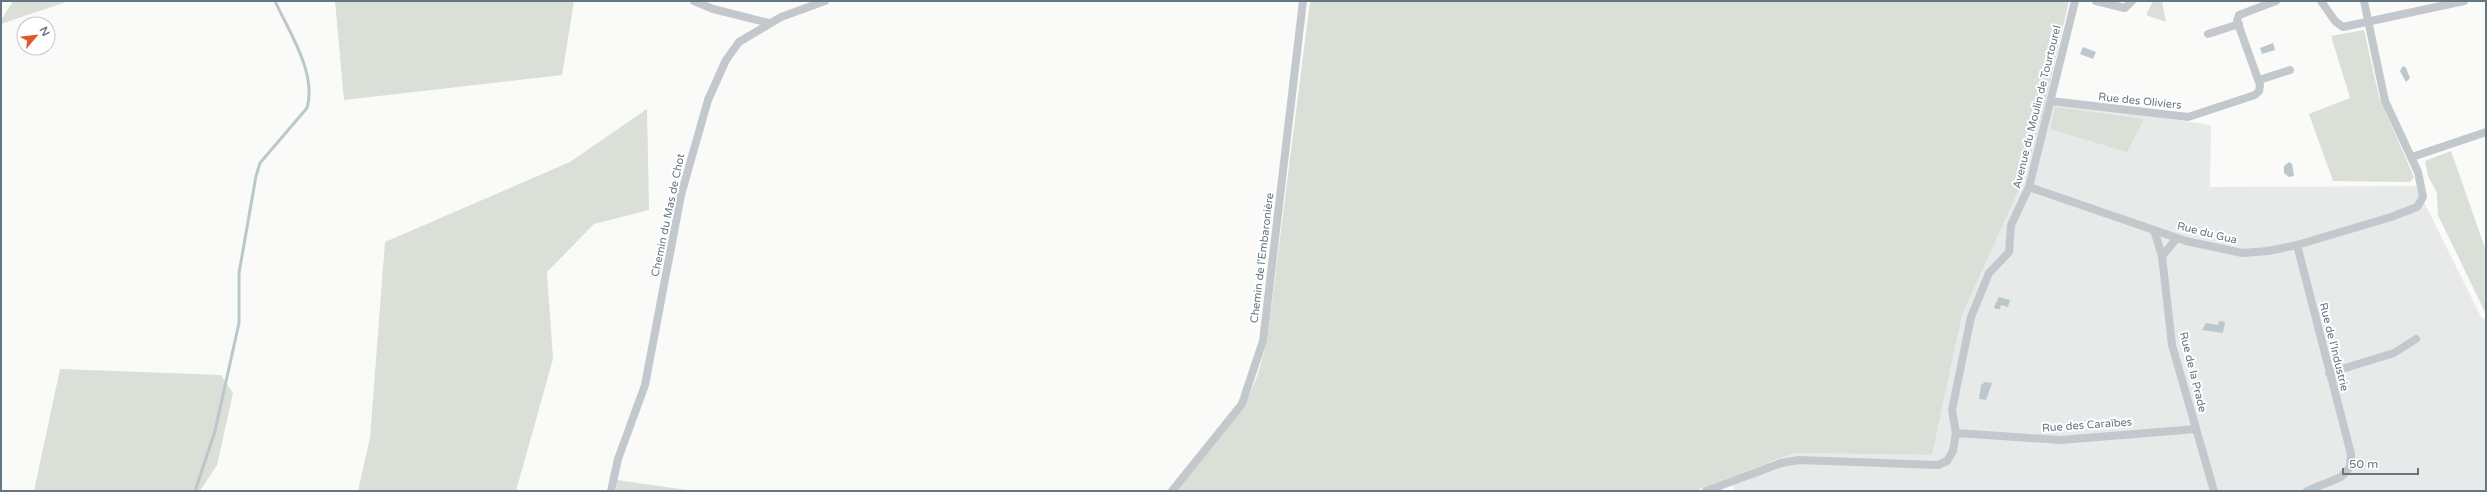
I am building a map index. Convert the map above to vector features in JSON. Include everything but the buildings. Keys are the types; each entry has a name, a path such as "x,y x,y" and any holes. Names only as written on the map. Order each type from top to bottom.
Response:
{"street":[{"path":"694,1 719,11 769,24"},
{"name":"Chemin du Mas de Chot","path":"611,491 618,459 645,385 681,195 706,106 731,51 739,42 769,24 825,1"},
{"name":"Chemin de l'Embaronière","path":"1172,491 1242,404 1263,341 1303,1"},
{"name":"Avenue du Moulin de Tourtourel","path":"1706,491 1781,463 1799,460 1938,466 1947,461 1953,451 1956,433 1952,410 1971,317 1989,273 2009,252 2011,225 2029,187 2075,1"},
{"path":"2096,1 2125,8 2132,1"},
{"path":"2276,1 2244,11 2239,15 2239,24 2259,80 2290,70"},
{"path":"2321,1 2335,21 2343,27 2464,1"},
{"path":"2364,1 2385,101 2412,157 2486,132"},
{"path":"2208,34 2239,24"},
{"name":"Rue des Oliviers","path":"2051,102 2188,117 2255,95 2259,91 2259,80"},
{"name":"Rue du Gua","path":"2029,187 2178,238 2219,250 2242,253 2268,251 2297,245 2408,212 2417,207 2423,197 2418,172 2412,157"},
{"name":"Rue de la Prade","path":"2154,230 2162,256 2172,345 2214,491"},
{"path":"2162,256 2178,238"},
{"name":"Rue de l'Industrie","path":"2297,245 2351,454 2350,467 2341,477 2307,491"},
{"path":"2329,373 2394,353 2416,339"},
{"name":"Rue des Caraïbes","path":"1956,433 2061,440 2196,429"}],"shaded area":[{"path":"13,1 69,1 25,16 16,16 16,19 1,24 1,20"},
{"path":"335,1 574,1 562,75 344,100"},
{"path":"1310,1 2069,1 2046,100 2025,176 1962,315 1932,455 1794,453 1695,491 1176,491 1245,406 1258,374 1267,341"},
{"path":"2153,1 2162,1 2166,22 2146,15"},
{"path":"2364,30 2379,97 2414,177 2410,182 2333,181 2309,114 2350,98 2331,36"},
{"path":"2273,43 2275,50 2262,54 2260,48"},
{"path":"2083,47 2096,52 2093,59 2080,54"},
{"path":"2403,66 2406,68 2410,78 2406,82 2400,71"},
{"path":"2046,101 2211,125 2210,187 2416,186 2482,319 2486,318 2486,491 1734,491 1732,477 1794,453 1932,455 1962,315 2025,176"},
{"path":"2055,107 2144,119 2127,152 2050,129"},
{"path":"647,109 649,210 594,224 547,272 553,359 516,491 358,491 370,438 385,242 570,162"},
{"path":"2451,151 2486,251 2485,312 2438,215 2437,193 2428,176 2425,161"},
{"path":"2289,162 2292,164 2294,176 2289,177 2284,173 2284,166"},
{"path":"1999,297 2010,300 2008,307 2001,305 2000,309 1996,309 1994,307"},
{"path":"2219,321 2225,322 2223,333 2202,330 2206,323 2218,325"},
{"path":"60,369 221,375 233,393 217,465 200,491 34,491"},
{"path":"1985,382 1992,383 1986,400 1979,399 1981,385"},
{"path":"617,480 694,491 616,491"}],"waterway":[{"path":"195,491 215,431 239,323 239,273 256,176 260,163 307,108 309,95 305,67 294,39 275,1"}]}
